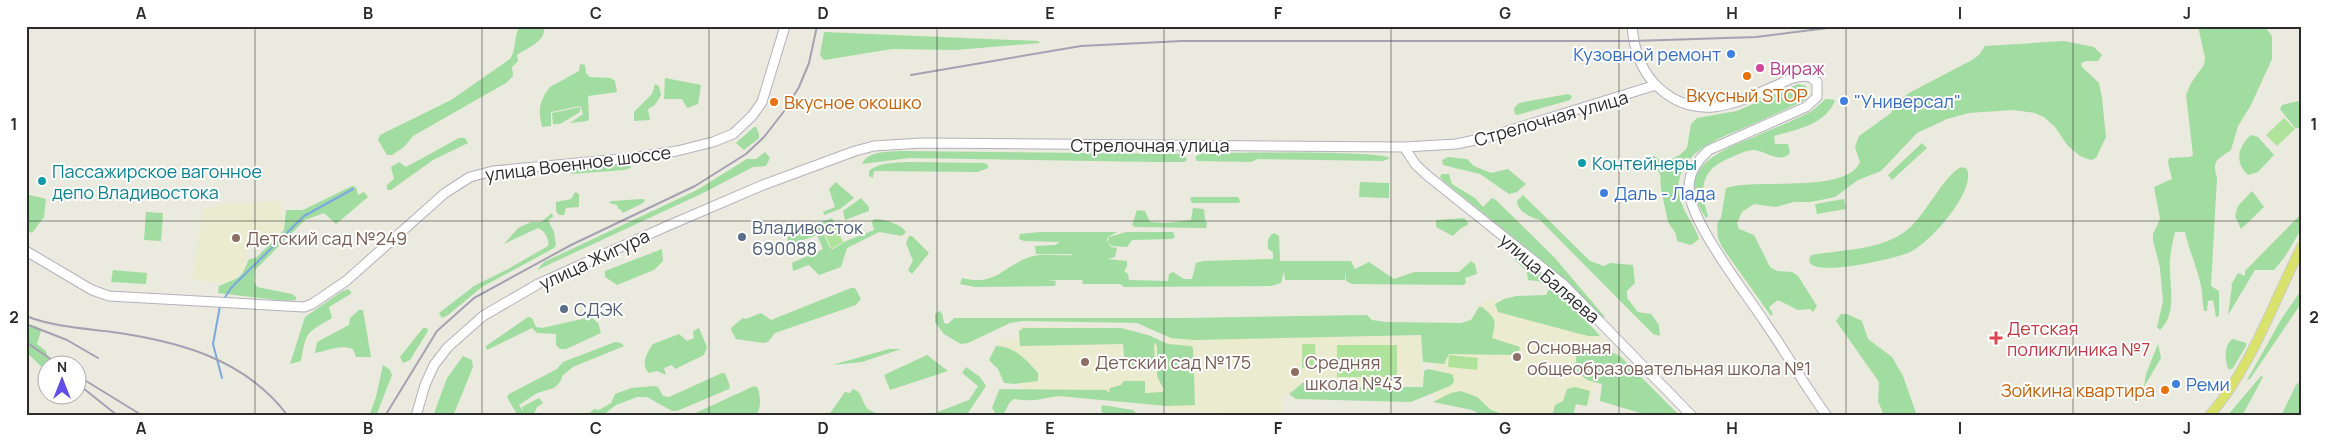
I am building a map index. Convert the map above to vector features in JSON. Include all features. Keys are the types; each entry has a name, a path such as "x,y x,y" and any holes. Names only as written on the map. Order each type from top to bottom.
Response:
{"main road":[{"name":"улица Военное шоссе","path":"26,251 92,290 104,295 293,308 312,304 346,281 445,193 470,177 493,170 631,158 669,152 713,142 733,134 752,116 762,102 785,26"},
{"path":"1632,26 1636,53 1642,65 1656,85 1676,101 1703,108 1734,103 1798,77 1810,77 1816,82 1817,97 1806,107 1709,150 1700,157 1693,169 1690,190 1693,206 1710,237 1808,391 1827,416"},
{"name":"Стрелочная улица","path":"824,162 874,146 921,143 1404,146 1456,144 1485,138 1656,85"},
{"name":"улица Баляева","path":"1404,146 1416,165 1428,176 1563,284 1692,416"},
{"name":"улица Жигура","path":"416,416 425,385 438,359 468,327 496,308 538,284 665,227 824,162"},
{"path":"2209,416 2222,401 2232,385 2270,315 2302,246"}],"shaded area":[{"name":"Детский сад №249","path":"280,200 284,228 265,247 252,246 247,250 245,268 236,279 230,283 216,283 192,279 203,209 219,205"},
{"name":"Основная общеобразовательная школа №1","path":"1488,300 1574,313 1605,343 1590,404 1576,400 1572,416 1516,416 1462,403 1434,399 1432,328 1471,323 1478,306"},
{"name":"Средняя школа №43","path":"1309,326 1309,337 1421,336 1423,385 1340,386 1300,379 1300,384 1282,397 1282,410 1277,415 1170,411 1167,409 1166,397 1021,389 1021,381 994,353 999,339 1018,340 1019,327 1122,328 1166,343 1172,328"}],"green space":[{"path":"520,26 544,26 544,31 535,44 517,55 518,61 512,67 513,76 506,83 413,136 404,147 392,155 387,155 378,140 380,135 451,100 510,59 514,51 516,34"},
{"path":"2198,26 2264,26 2272,36 2272,59 2251,105 2238,126 2231,150 2217,160 2215,166 2217,177 2211,286 2219,291 2219,316 2216,317 2213,300 2208,301 2207,311 2204,311 2202,289 2185,232 2175,232 2170,259 2171,305 2166,323 2160,330 2157,327 2163,301 2160,268 2153,234 2160,219 2154,187 2172,179 2168,162 2169,158 2190,157 2193,155 2186,95 2191,83 2204,65 2205,58"},
{"path":"824,32 1038,41 1040,43 956,50 892,49 824,60 820,55"},
{"path":"2064,41 2094,47 2102,55 2098,61 2081,63 2082,67 2099,83 2102,98 2106,137 2096,158 2091,160 2080,156 2068,146 2055,127 2044,117 2035,113 2012,110 1969,113 1947,119 1917,133 1881,171 1858,180 1835,197 1811,202 1794,202 1775,207 1754,204 1742,212 1737,223 1739,229 1754,235 1770,267 1777,271 1792,272 1798,276 1817,306 1813,312 1810,309 1798,310 1778,300 1769,307 1773,314 1771,316 1722,247 1718,238 1717,224 1721,218 1726,188 1740,185 1820,182 1838,178 1852,172 1860,162 1855,147 1859,136 1891,113 1897,102 1909,93 1972,60 1979,55 1985,46"},
{"path":"580,64 585,65 586,73 590,77 611,78 615,81 617,92 588,96 589,119 587,121 570,123 583,114 580,106 551,112 551,126 542,127 540,106 546,92 550,87 579,71"},
{"path":"665,78 701,85 698,104 687,108 682,99 664,99"},
{"path":"655,84 659,86 661,95 655,105 648,109 650,120 634,121 634,112 652,94"},
{"path":"1798,84 1806,86 1808,97 1802,102 1711,143 1690,158 1683,168 1679,180 1679,194 1682,206 1699,239 1691,245 1677,241 1676,234 1668,222 1661,189 1660,173 1648,163 1650,157 1654,156 1664,162 1680,155 1687,148 1691,124 1697,118 1737,111"},
{"path":"1568,94 1572,96 1570,100 1515,114 1514,108 1519,103"},
{"path":"1826,99 1835,100 1831,108 1818,120 1810,125 1774,136 1775,144 1788,144 1790,153 1786,156 1777,157 1751,150 1714,167 1708,173 1703,188 1708,216 1706,218 1697,201 1694,187 1697,175 1704,165 1726,149 1811,112"},
{"path":"2298,101 2302,102 2300,128 2295,128 2280,109 2282,105"},
{"path":"580,107 580,112 560,124 553,124 552,113"},
{"path":"2284,118 2295,129 2277,146 2266,135"},
{"path":"756,127 759,138 744,150 736,143"},
{"path":"2251,135 2258,137 2274,155 2258,172 2248,175 2241,165 2239,155 2243,144"},
{"path":"459,138 465,138 468,143 433,160 391,190 387,190 387,185 394,179 391,167 399,162 406,167"},
{"path":"1922,143 1927,148 1892,180 1888,175"},
{"path":"899,151 1181,154 1187,160 1184,162 1154,162 909,158 862,164 873,154"},
{"path":"765,152 770,158 766,166 753,167 701,194 537,270 544,262 697,190 747,159 756,159"},
{"path":"1202,153 1332,153 1380,155 1390,158 1383,161 1258,159 1251,162 1197,161 1195,157"},
{"path":"1448,157 1467,159 1474,166 1491,173 1508,169 1526,184 1517,192 1509,194 1480,174 1443,165 1442,160"},
{"path":"887,163 984,163 988,165 988,168 978,172 874,171 873,178 869,176 869,171 877,166"},
{"path":"630,164 631,168 624,170 571,174 573,170"},
{"path":"1962,167 1967,169 1968,179 1965,190 1958,203 1939,228 1919,247 1902,255 1858,265 1827,268 1816,267 1810,263 1809,258 1812,255 1871,246 1893,239 1903,233 1919,218 1948,178"},
{"path":"1442,174 1449,174 1452,184 1475,198 1483,207 1492,198 1496,200 1554,257 1605,317 1602,318 1533,253 1441,179 1440,176"},
{"path":"836,182 854,198 840,209 824,215 823,212 835,207 829,189"},
{"path":"1360,182 1389,183 1389,198 1359,197"},
{"path":"352,186 356,187 358,195 364,192 368,197 336,224 324,213 305,220 255,270 254,281 257,287 292,294 296,297 296,300 286,301 218,293 219,286 241,275 249,259 256,258 284,230 286,210 303,210"},
{"path":"2252,191 2264,207 2241,229 2235,216 2238,206"},
{"path":"575,192 579,194 579,207 566,208 564,215 559,215 556,211 556,202 571,199"},
{"path":"26,194 46,199 44,217 32,233 26,230"},
{"path":"1523,195 1590,261 1604,266 1610,263 1633,265 1635,283 1627,291 1627,298 1638,312 1651,314 1659,325 1660,336 1653,334 1540,220 1522,211 1517,201"},
{"path":"1192,197 1238,197 1240,201 1239,203 1192,203 1190,199"},
{"path":"861,198 869,207 869,211 845,220 843,211"},
{"path":"1844,199 1846,209 1817,214 1815,204"},
{"path":"645,200 643,203 623,213 618,209 617,205 609,203 611,201"},
{"path":"1193,208 1204,209 1207,223 1206,228 1135,227 1132,225 1137,210 1145,211 1150,222 1167,223 1191,220"},
{"path":"2302,210 2302,228 2284,258 2274,270 2255,270 2228,315 2231,285 2238,273 2245,276 2245,271 2299,216"},
{"path":"146,212 163,213 161,241 144,240"},
{"path":"552,213 553,217 548,220 554,232 556,245 554,248 482,287 442,318 439,313 474,286 548,246 546,235 538,228 504,244 518,228 531,222 541,222"},
{"path":"832,218 834,222 822,230 830,248 833,249 846,241 874,230 872,222 874,219 892,222 906,232 902,236 879,232 847,248 841,267 819,275 809,265 793,271 792,263 823,249 817,235 787,246 788,236"},
{"path":"1464,218 1469,224 1453,236 1436,227 1436,220"},
{"path":"836,225 843,242 831,248 823,230"},
{"path":"1040,232 1117,232 1108,237 1107,240 1111,247 1117,248 1115,257 1107,259 1127,261 1127,267 1124,271 1128,274 1129,280 1168,281 1169,274 1173,272 1184,279 1192,279 1196,263 1203,261 1273,259 1273,252 1268,249 1268,244 1269,238 1274,233 1279,236 1280,261 1351,261 1355,269 1369,262 1394,279 1414,272 1459,272 1471,261 1475,264 1477,274 1465,278 1466,283 1463,285 1352,284 1346,281 1345,270 1345,280 1285,280 1284,271 1281,283 1271,286 1124,287 1120,284 1083,284 1082,280 1049,280 1056,281 1055,286 975,287 960,284 962,278 974,280 992,277 1033,256 1072,255 1036,254 1035,246 1055,245 1060,242 1024,241 1019,239 1020,234"},
{"path":"1126,232 1173,232 1175,237 1172,239 1132,240 1127,247 1112,246 1108,242 1109,237"},
{"path":"909,236 912,236 929,253 912,274 908,270 913,261 906,243"},
{"path":"662,249 663,261 654,270 617,285 605,277 605,271"},
{"path":"1510,251 1555,285 1600,336 1588,336 1498,312 1495,304 1504,299 1516,296 1546,295 1550,287 1538,281 1528,280 1527,272 1509,253"},
{"path":"113,270 147,273 146,284 111,282"},
{"path":"855,288 861,299 856,305 775,333 768,342 736,339 731,330 743,318 746,319 761,313 771,320"},
{"path":"348,289 352,293 329,307 332,318 309,334 304,344 301,361 290,364 305,317"},
{"path":"2302,289 2302,302 2250,379 2247,380 2282,318"},
{"path":"1479,307 1482,307 1493,318 1492,338 1520,347 1518,355 1449,354 1444,364 1423,362 1421,335 1194,340 1171,338 1137,323 1023,321 1010,323 968,343 961,344 944,334 935,322 935,314 939,311 942,313 944,323 948,324 954,318 1186,318 1367,315 1372,320 1385,322 1461,323 1471,320"},
{"path":"359,310 363,310 371,357 356,357 353,349 343,347 315,353 317,342 349,325 350,318"},
{"path":"1841,314 1847,314 1862,321 1868,339 1892,357 1903,376 1917,416 1884,416 1878,401 1879,382 1836,321"},
{"path":"528,317 532,318 536,327 542,328 591,317 598,323 601,333 566,349 560,349 556,345 556,334 537,333 532,328 487,350 486,346"},
{"path":"36,326 41,331 37,344 47,354 38,354 38,363 26,352 26,328"},
{"path":"423,328 427,328 428,331 410,360 403,363 400,357"},
{"path":"699,328 707,347 704,355 675,369 672,365 664,368 666,375 657,371 649,373 646,370 645,362 653,344 679,334 687,341 694,338 693,331"},
{"path":"1023,328 1121,328 1148,335 1168,344 1191,346 1193,348 1195,405 1167,406 1058,396 1031,400 1014,399 1010,402 1003,415 997,416 992,408 999,390 1002,389 1106,390 1109,393 1110,388 1121,385 1124,381 1145,381 1145,393 1162,392 1164,390 1157,376 1157,346 1154,342 1155,369 1134,369 1133,365 1125,365 1123,344 1020,346 1019,331"},
{"path":"2233,339 2246,343 2246,346 2233,368 2229,370 2226,362 2226,348"},
{"path":"615,342 621,343 624,346 573,367 563,375 560,382 554,388 537,393 519,405 523,411 522,407 539,398 543,403 537,407 533,416 518,416 507,397 509,394 557,369 563,362"},
{"path":"1302,344 1315,344 1316,368 1302,368"},
{"path":"2158,344 2161,358 2144,387 2146,374"},
{"path":"1337,345 1397,345 1397,377 1337,377"},
{"path":"996,346 1009,348 1025,359 1038,373 1038,381 1015,384 1004,383 998,369 989,360"},
{"path":"1582,346 1614,353 1621,357 1680,416 1650,416 1600,401 1602,384 1587,380 1575,370 1577,349"},
{"path":"889,349 901,349 862,362 832,365"},
{"path":"927,355 948,371 890,390 884,375"},
{"path":"1449,355 1478,358 1477,370 1448,367"},
{"path":"463,356 472,360 473,367 453,416 433,416 447,378"},
{"path":"383,365 390,370 392,375 376,416 369,416 376,397"},
{"path":"966,367 980,377 986,386 966,416 927,416 969,400 978,386 962,373"},
{"path":"1428,369 1453,375 1454,382 1450,386 1411,402 1296,399 1289,394 1305,381 1340,387 1423,387 1424,371"},
{"path":"725,373 730,386 729,389 677,411 672,411 647,397 637,397 616,405 602,416 586,416 594,409 599,410 611,403 615,394 631,388 655,386 658,387 663,396 669,397"},
{"path":"2261,376 2263,377 2242,416 2227,416"},
{"path":"2302,380 2302,415 2281,416 2296,385"},
{"path":"754,386 758,388 760,399 756,415 689,416"},
{"path":"1575,387 1590,391 1587,406 1576,404 1573,416 1552,416 1555,405 1563,401 1567,389"},
{"path":"853,389 859,392 868,409 883,416 828,416 845,392 850,393"},
{"path":"1461,391 1477,397 1491,410 1509,416 1483,416 1472,410 1433,402 1451,393"},
{"path":"1102,405 1133,410 1139,416 1106,416 1101,411"}],"waterway":[{"path":"224,299 231,288 304,216 353,189"},
{"path":"220,306 213,344 222,378"}],"railway":[{"path":"385,416 437,331 474,298 571,245 695,186 746,154 764,137 785,110 799,87 809,63 817,26"},
{"path":"911,75 1081,46 1182,41 1634,41 1756,37 1843,26"},
{"path":"26,316 75,328 157,340 182,346 206,355 251,379 288,416"},
{"path":"26,324 67,340 98,358"},
{"path":"26,342 43,354"},
{"path":"88,382 143,416"},
{"path":"88,392 118,416"}],"place":[{"name":"Кузовной ремонт","path":"1731,54"},
{"name":"Вираж","path":"1760,68"},
{"name":"Вкусный STOP","path":"1747,76"},
{"name":"\"Универсал\"","path":"1844,101"},
{"name":"Вкусное окошко","path":"774,102"},
{"name":"Контейнеры","path":"1582,163"},
{"name":"Пассажирское вагонное депо Владивостока","path":"42,181"},
{"name":"Даль - Лада","path":"1604,193"},
{"name":"Владивосток 690088","path":"742,237"},
{"name":"Детский сад №249","path":"236,238"},
{"name":"СДЭК","path":"564,309"},
{"name":"Детская поликлиника №7","path":"1996,338"},
{"name":"Основная общеобразовательная школа №1","path":"1517,357"},
{"name":"Детский сад №175","path":"1085,362"},
{"name":"Средняя школа №43","path":"1295,372"},
{"name":"Реми","path":"2176,384"},
{"name":"Зойкина квартира","path":"2165,390"}]}
